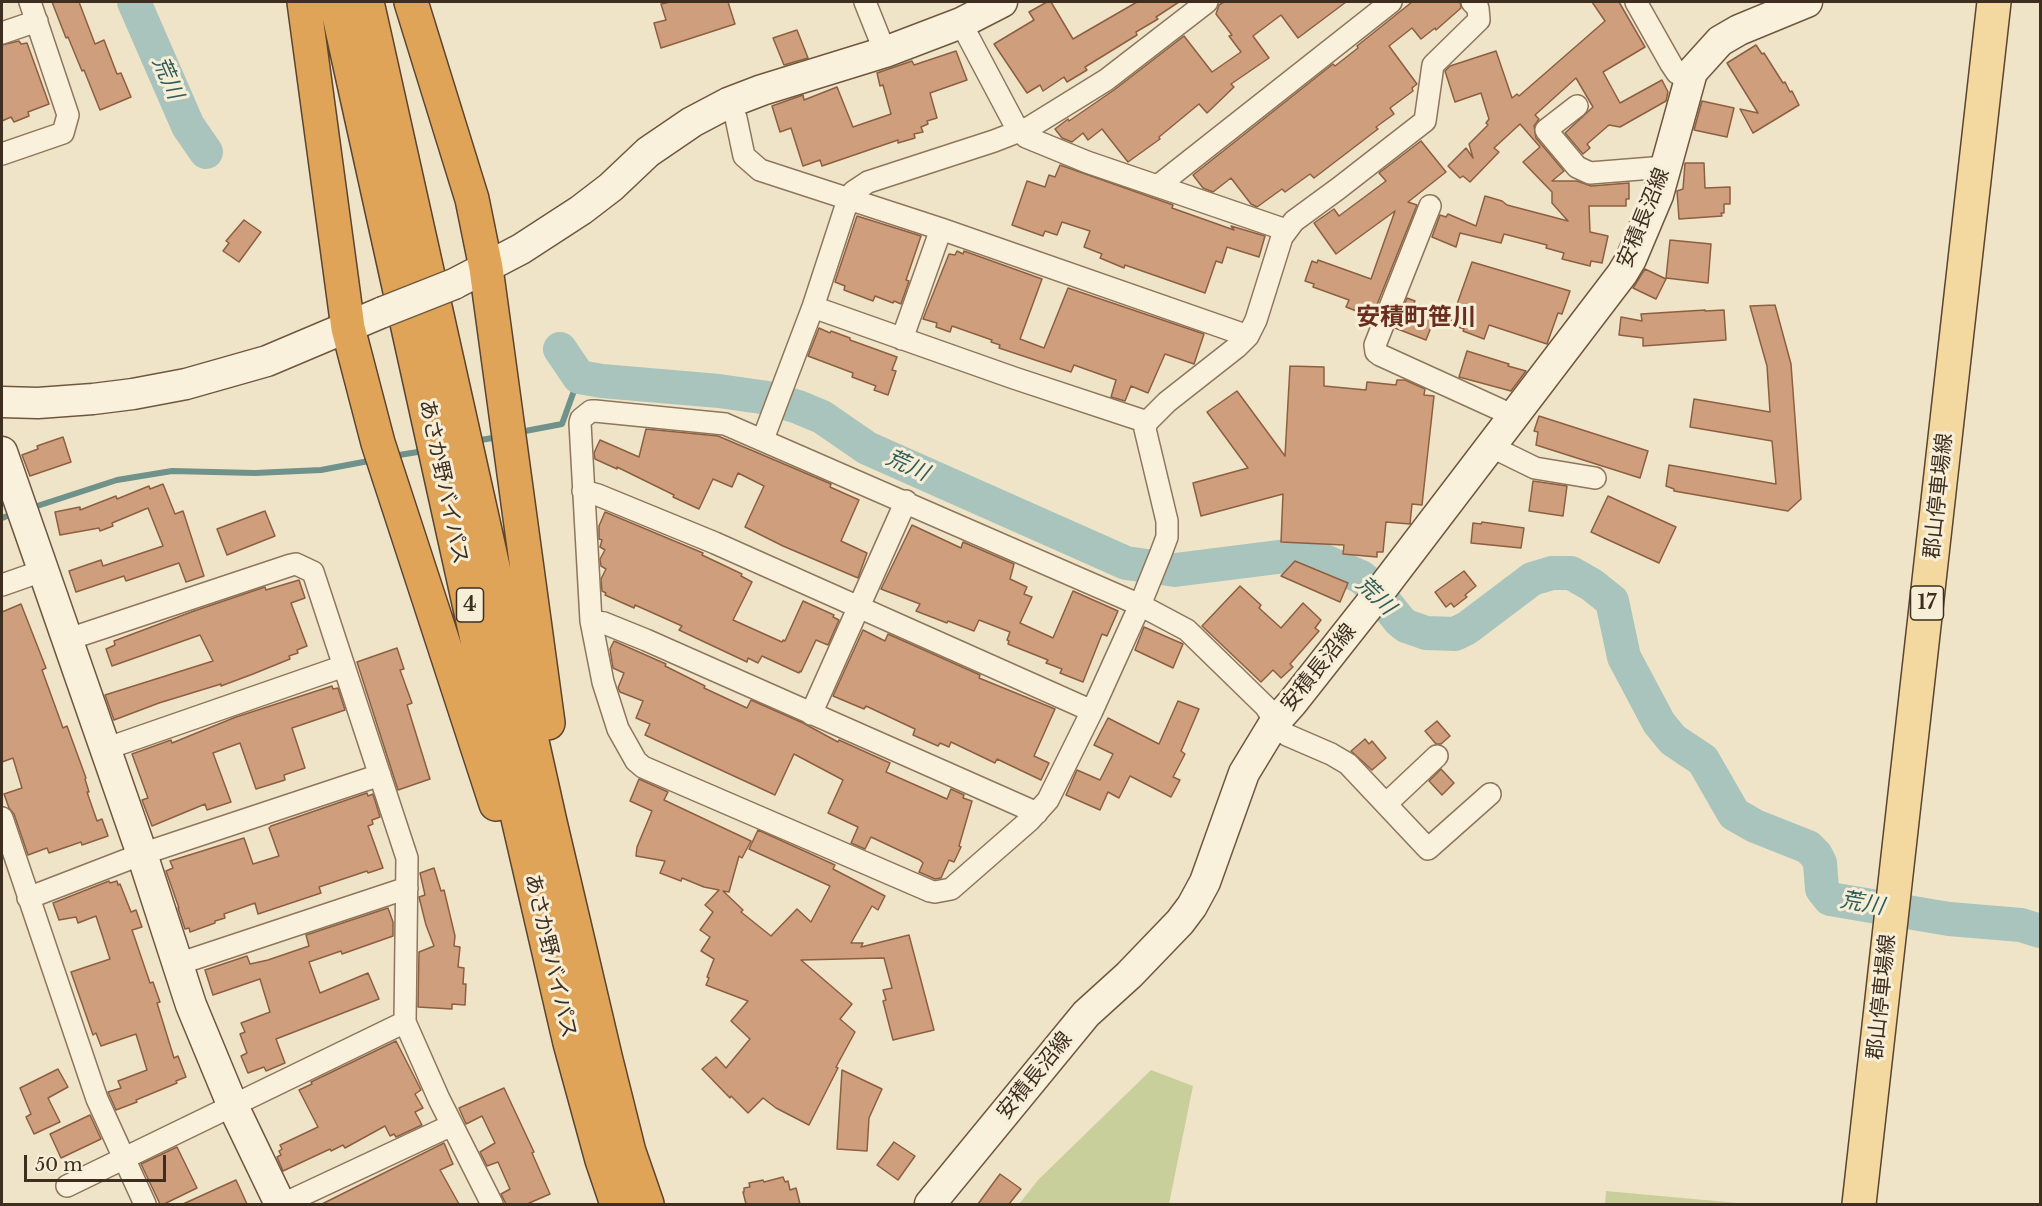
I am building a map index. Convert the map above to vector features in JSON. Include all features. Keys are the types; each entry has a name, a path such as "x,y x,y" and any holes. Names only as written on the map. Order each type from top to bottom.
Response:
{"highway":[{"path":"304,2 348,328 378,443 498,812 533,933 556,979"},
{"name":"あさか野バイパス","path":"336,2 486,680 584,1096 617,1204"},
{"name":"あさか野バイパス","path":"367,2 399,138 507,634 592,1003 630,1152 647,1204"},
{"path":"411,2 472,199 486,268 545,703 557,773 582,879 588,915 592,1003"}],"main road":[{"name":"郡山停車場線","path":"1859,1204 1995,2"},
{"name":"郡山停車場線","path":"1880,1204 2015,2"}],"street":[{"path":"865,2 885,52"},
{"path":"2,402 38,403 133,394 175,386 267,361 454,284 521,249 581,210 648,152 692,122 728,103 762,90 885,52 961,23 1002,2"},
{"path":"763,440 853,192 868,182 1020,131 1106,80 1207,2"},
{"path":"1159,185 1391,2"},
{"path":"1472,2 1478,8 1479,20 1433,65 1425,121 1307,210 1286,230 1256,320 1248,336 1167,402 1147,422 1145,429 1167,521 1167,537 1140,605 1092,711 1048,800 1037,813 951,889 935,892 894,876 636,761 618,729 603,682 591,621 580,423 581,419 591,411 725,424 1140,605 1187,630 1266,707 1275,722 1287,735 1342,760 1428,849 1490,794"},
{"path":"1636,2 1677,73 1689,80"},
{"name":"安積長沼線","path":"930,1204 1086,1014 1150,953 1192,906 1213,862 1244,773 1275,722 1378,594 1622,274 1636,249 1653,206 1692,72 1720,41 1738,30 1807,2"},
{"path":"2,33 34,11 68,115 63,133 2,154"},
{"path":"961,23 1020,131 1035,141 1077,158 1286,230"},
{"path":"728,103 736,118 744,156 760,170 941,229 1248,336"},
{"path":"1577,106 1546,130 1577,167 1590,173 1665,167"},
{"path":"1430,206 1375,345 1376,352 1514,416"},
{"path":"902,339 941,229"},
{"path":"813,307 1147,422"},
{"path":"1490,446 1535,468 1595,478"},
{"path":"2,452 142,854 191,1005 232,1104 281,1204 452,1125"},
{"path":"583,491 715,543 859,605 1092,711"},
{"path":"811,714 906,501"},
{"path":"66,640 296,564 313,572 405,848 407,858 405,1022 452,1125 492,1204"},
{"path":"2,585 42,571"},
{"path":"591,621 604,623 646,640 1037,813"},
{"path":"105,749 344,666"},
{"path":"1386,804 1437,756"},
{"path":"28,898 142,854 380,775"},
{"path":"2,819 97,1099 145,1204"},
{"path":"178,964 407,888"},
{"path":"68,1186 232,1104 405,1022"}],"green space":[{"path":"1151,1070 1193,1086 1169,1204 1019,1204 1038,1180"},
{"path":"1606,1191 1749,1204 1605,1204"}],"building":[{"path":"52,2 79,2 95,44 104,40 117,74 121,73 131,97 100,110 84,70 82,71 68,37 66,38"},
{"path":"728,2 735,24 661,48 654,23 666,20 661,4"},
{"path":"1051,2 1073,39 1137,2 1179,2 1156,17 1158,19 1136,32 1137,35 1085,67 1087,70 1067,82 1064,77 1043,91 1040,85 1027,93 994,44 1034,20 1029,12"},
{"path":"1224,2 1346,2 1298,38 1281,15 1253,36 1269,58 1231,84 1234,87 1207,113 1199,104 1159,137 1160,139 1128,162 1102,129 1088,140 1083,133 1072,142 1062,138 1055,129 1114,90 1184,36 1212,72 1241,52 1229,36 1232,35 1216,14 1219,5"},
{"path":"1412,2 1460,2 1461,8 1436,30 1435,28 1421,39 1412,28 1389,46 1417,84 1412,88 1413,91 1390,108 1394,114 1376,127 1378,129 1314,178 1310,174 1285,192 1282,189 1257,207 1251,204 1231,178 1213,192 1203,188 1193,175 1333,64 1335,66 1358,48 1357,46"},
{"path":"1592,2 1619,2 1645,47 1603,72 1620,103 1662,80 1668,92 1666,101 1620,127 1609,125 1587,144 1590,148 1583,154 1565,133 1593,107 1576,78 1535,115 1539,119 1534,126 1536,138 1564,171 1552,181 1577,181 1591,186 1629,183 1629,199 1626,199 1626,206 1589,206 1590,232 1608,236 1602,263 1591,261 1590,266 1562,259 1564,253 1546,248 1547,245 1504,234 1501,243 1460,233 1456,247 1432,237 1440,215 1446,217 1448,214 1476,226 1485,196 1502,201 1507,205 1568,221 1552,203 1552,192 1523,162 1540,147 1520,124 1494,148 1499,152 1470,182 1463,176 1460,178 1448,166 1466,148 1473,158 1469,144 1488,125 1486,123 1489,119 1481,93 1455,102 1445,71 1450,66 1496,51 1512,98 1517,94 1519,96 1605,21"},
{"path":"797,30 808,58 784,65 773,38"},
{"path":"19,41 21,44 27,43 49,104 28,112 29,116 14,122 11,117 2,121 2,45"},
{"path":"1756,45 1762,54 1764,53 1783,83 1785,82 1790,92 1792,91 1799,105 1753,133 1740,109 1758,113 1727,63"},
{"path":"956,51 967,80 930,93 937,118 927,121 928,124 921,127 923,132 914,134 915,138 898,143 898,140 822,166 820,160 803,166 791,128 780,132 772,106 803,95 804,100 837,87 853,127 891,114 883,85 880,86 877,73 912,61 914,65"},
{"path":"1702,101 1734,108 1727,137 1694,130"},
{"path":"1421,141 1446,172 1408,202 1417,205 1372,317 1346,307 1349,300 1313,287 1314,284 1305,281 1312,261 1317,263 1318,260 1371,279 1395,211 1336,254 1314,223 1334,209 1339,216 1386,181 1379,173"},
{"path":"1685,163 1704,163 1705,188 1730,187 1730,204 1724,204 1722,216 1679,219 1677,191 1683,189"},
{"path":"1060,165 1173,205 1172,208 1234,230 1231,226 1265,236 1259,257 1227,247 1222,263 1216,261 1205,293 1125,265 1124,268 1100,258 1102,254 1084,247 1090,231 1062,222 1057,235 1045,231 1043,236 1012,225 1027,181 1045,187 1049,175 1055,177"},
{"path":"857,216 921,236 906,280 909,281 901,304 875,296 873,301 844,290 845,286 835,282"},
{"path":"244,220 261,232 239,262 223,251 229,243 226,241"},
{"path":"1670,240 1711,244 1708,283 1666,278"},
{"path":"957,251 963,254 964,251 1042,279 1020,339 1044,348 1068,288 1204,334 1194,364 1165,354 1148,393 1131,386 1125,401 1111,397 1116,380 1074,365 1071,372 999,348 1000,345 991,342 992,340 952,326 950,332 936,327 937,323 923,319 949,254 955,255"},
{"path":"1472,262 1570,291 1562,314 1558,313 1547,344 1489,325 1484,339 1450,324"},
{"path":"1645,269 1666,279 1656,299 1633,288"},
{"path":"1407,298 1437,312 1426,340 1395,328"},
{"path":"1775,305 1791,364 1801,499 1788,511 1674,491 1666,486 1669,465 1776,484 1772,441 1690,427 1694,399 1770,412 1767,366 1750,306"},
{"path":"1724,310 1726,340 1643,346 1643,338 1619,335 1621,317 1642,321 1641,314"},
{"path":"819,328 897,357 892,370 896,371 888,395 874,390 876,386 852,377 853,373 808,356"},
{"path":"1467,351 1526,371 1511,391 1459,377"},
{"path":"1290,366 1324,367 1324,386 1366,390 1367,382 1396,385 1397,380 1405,380 1425,389 1424,395 1434,396 1422,505 1412,504 1410,524 1386,522 1383,552 1377,552 1377,557 1343,554 1344,545 1281,542 1283,494 1201,516 1193,483 1248,468 1207,412 1237,391 1285,456"},
{"path":"1539,416 1648,451 1640,478 1536,445 1538,432 1534,431"},
{"path":"646,429 718,436 831,484 830,487 859,500 841,541 867,553 858,578 745,527 764,486 738,473 732,487 713,479 699,509 617,467 617,469 595,459 594,453 600,440 639,457"},
{"path":"63,437 71,462 30,476 22,455 38,449 37,446"},
{"path":"1533,481 1567,486 1563,516 1529,511"},
{"path":"163,484 175,514 183,511 204,576 186,582 179,563 126,581 124,576 76,592 69,571 101,560 103,566 163,546 148,508 112,523 113,526 100,531 99,528 60,535 55,512 80,507 80,510 116,496 117,499 149,486 150,489"},
{"path":"1608,496 1676,527 1659,563 1591,532"},
{"path":"265,511 275,536 227,555 217,529"},
{"path":"605,512 703,553 702,555 742,574 741,576 752,582 733,620 782,642 785,641 803,601 834,615 833,617 839,620 828,645 816,640 799,673 762,656 758,663 748,658 747,662 679,630 682,626 635,605 634,608 605,595 606,593 602,591 601,579 606,569 601,566 600,559 605,550 600,547 602,540 599,539 599,526"},
{"path":"1482,522 1524,528 1521,548 1471,543 1473,523 1481,524"},
{"path":"912,525 961,548 963,542 1014,564 1010,579 1027,587 1024,594 1032,597 1020,623 1053,638 1073,591 1118,611 1107,636 1102,634 1083,682 1060,673 1062,669 1046,663 1048,660 1008,644 1010,632 979,620 974,631 948,621 947,623 916,611 920,604 881,589"},
{"path":"1295,561 1348,583 1340,602 1281,576"},
{"path":"1464,571 1476,586 1454,607 1451,603 1446,607 1435,592"},
{"path":"299,580 305,598 291,603 307,646 297,650 298,653 289,656 290,659 221,686 221,684 159,703 114,720 105,695 213,661 200,635 112,666 106,649 115,645 114,641 265,587 266,590"},
{"path":"1240,586 1281,628 1303,603 1321,620 1315,628 1319,631 1290,664 1293,667 1281,678 1273,670 1261,682 1202,626"},
{"path":"21,604 46,668 42,670 63,728 67,726 86,778 89,792 87,792 97,821 102,819 108,836 49,853 47,848 28,855 14,814 4,794 22,788 13,758 2,762 2,612"},
{"path":"1144,627 1183,644 1173,668 1135,650"},
{"path":"863,630 885,641 888,634 980,675 979,678 1055,709 1034,756 1049,763 1041,780 997,759 995,763 951,742 949,747 940,743 938,746 913,735 915,729 866,706 864,709 833,696"},
{"path":"614,641 666,664 665,666 705,686 704,688 747,708 751,700 803,723 838,742 839,740 890,763 886,772 947,799 951,789 964,795 963,798 972,801 959,846 961,847 954,862 949,860 941,878 935,879 919,872 923,863 920,860 871,837 865,849 851,843 858,827 828,813 843,780 794,754 775,795 645,735 650,724 636,718 643,701 620,692 618,688 624,673 613,668 610,649"},
{"path":"397,648 404,669 400,670 412,703 407,705 430,779 398,790 357,662"},
{"path":"332,686 333,689 338,688 345,710 292,728 305,768 284,775 285,780 256,789 240,743 213,753 231,802 207,810 205,804 152,826 142,800 148,798 132,754 171,740 172,743 236,717"},
{"path":"1178,701 1199,709 1181,751 1185,754 1173,777 1180,780 1171,797 1130,776 1119,798 1108,792 1100,810 1066,795 1077,770 1100,780 1113,754 1094,745 1108,718 1159,744"},
{"path":"1437,721 1450,736 1441,744 1436,744 1425,731"},
{"path":"1365,739 1369,744 1372,741 1386,758 1372,770 1351,751"},
{"path":"1441,769 1454,783 1442,795 1429,781"},
{"path":"639,779 668,792 664,800 751,841 742,858 739,856 729,892 723,891 743,910 741,912 771,936 797,909 811,922 830,886 749,849 758,830 835,865 833,869 885,896 878,910 872,906 851,943 863,943 861,947 909,935 934,1030 893,1040 883,1001 886,1000 883,990 892,988 884,958 801,960 852,1004 840,1019 855,1032 809,1125 776,1108 763,1098 748,1113 731,1096 730,1098 702,1069 716,1057 726,1068 750,1039 731,1021 748,1001 706,985 714,959 701,951 710,937 700,930 713,912 705,905 719,890 682,878 681,881 660,873 665,861 636,856 637,847 652,811 630,801"},
{"path":"367,793 368,796 373,794 380,817 372,820 373,824 368,826 383,868 319,887 321,893 258,914 255,903 224,914 225,918 215,923 190,932 189,928 185,929 166,871 173,868 170,861 244,838 253,864 279,856 269,828 271,826"},
{"path":"434,868 441,891 444,890 455,936 454,946 460,947 458,967 464,968 465,1005 452,1004 452,1009 418,1007 419,952 434,946 419,897 425,895 420,873"},
{"path":"109,881 110,883 117,881 118,885 120,884 131,912 136,910 142,927 132,930 150,983 153,982 160,1002 157,1003 174,1058 178,1056 186,1077 116,1110 108,1092 121,1088 118,1081 147,1070 136,1034 101,1046 96,1033 93,1035 71,972 110,959 96,916 78,923 76,917 59,920 53,903"},
{"path":"388,908 393,922 393,936 342,954 341,951 309,962 320,993 368,973 379,999 276,1039 285,1063 266,1071 264,1067 248,1073 241,1056 247,1053 240,1034 245,1032 241,1023 270,1012 260,979 213,995 205,970 247,956 250,964 268,960 309,946 306,935"},
{"path":"396,1041 421,1090 415,1094 423,1108 415,1112 422,1125 396,1137 394,1134 390,1136 385,1126 345,1148 343,1145 331,1151 330,1149 283,1171 277,1157 281,1155 280,1145 318,1127 299,1090"},
{"path":"58,1069 68,1087 48,1098 60,1122 34,1134 26,1117 31,1114 20,1088"},
{"path":"842,1070 882,1089 869,1118 867,1151 837,1149"},
{"path":"504,1088 534,1152 532,1153 550,1194 527,1204 506,1204 501,1194 510,1189 498,1162 487,1166 480,1152 495,1143 482,1116 466,1124 459,1108"},
{"path":"90,1115 101,1139 61,1158 50,1134"},
{"path":"894,1142 915,1156 898,1180 877,1165"},
{"path":"444,1143 453,1164 440,1170 459,1204 322,1204"},
{"path":"177,1147 197,1188 160,1204 141,1164"},
{"path":"1000,1174 1021,1189 1009,1204 978,1204"},
{"path":"783,1177 785,1182 788,1181 790,1190 796,1188 800,1204 746,1204 743,1192 744,1188 750,1187 749,1183"},
{"path":"236,1180 247,1204 183,1204"}],"waterway":[{"name":"荒川","path":"134,2 188,126 206,152"},
{"name":"荒川","path":"560,349 579,377 719,391 768,398 798,407 822,417 867,448 1126,563 1175,570 1311,555 1361,577 1371,585 1400,621 1406,626 1426,633 1455,634 1467,628 1532,579 1552,573 1571,573 1592,585 1612,601 1624,657 1659,723 1673,740 1703,760 1734,814 1755,826 1808,847 1816,855 1820,863 1822,889 1830,899 1949,919 2021,925 2040,931"},
{"path":"520,432 562,424 579,377"},
{"path":"475,441 498,437"},
{"path":"393,456 424,451"},
{"path":"31,508 117,480 172,471 255,473 321,470 374,460"},
{"path":"2,518 15,513"}],"district":[{"name":"安積町笹川","path":"1416,318"}]}
